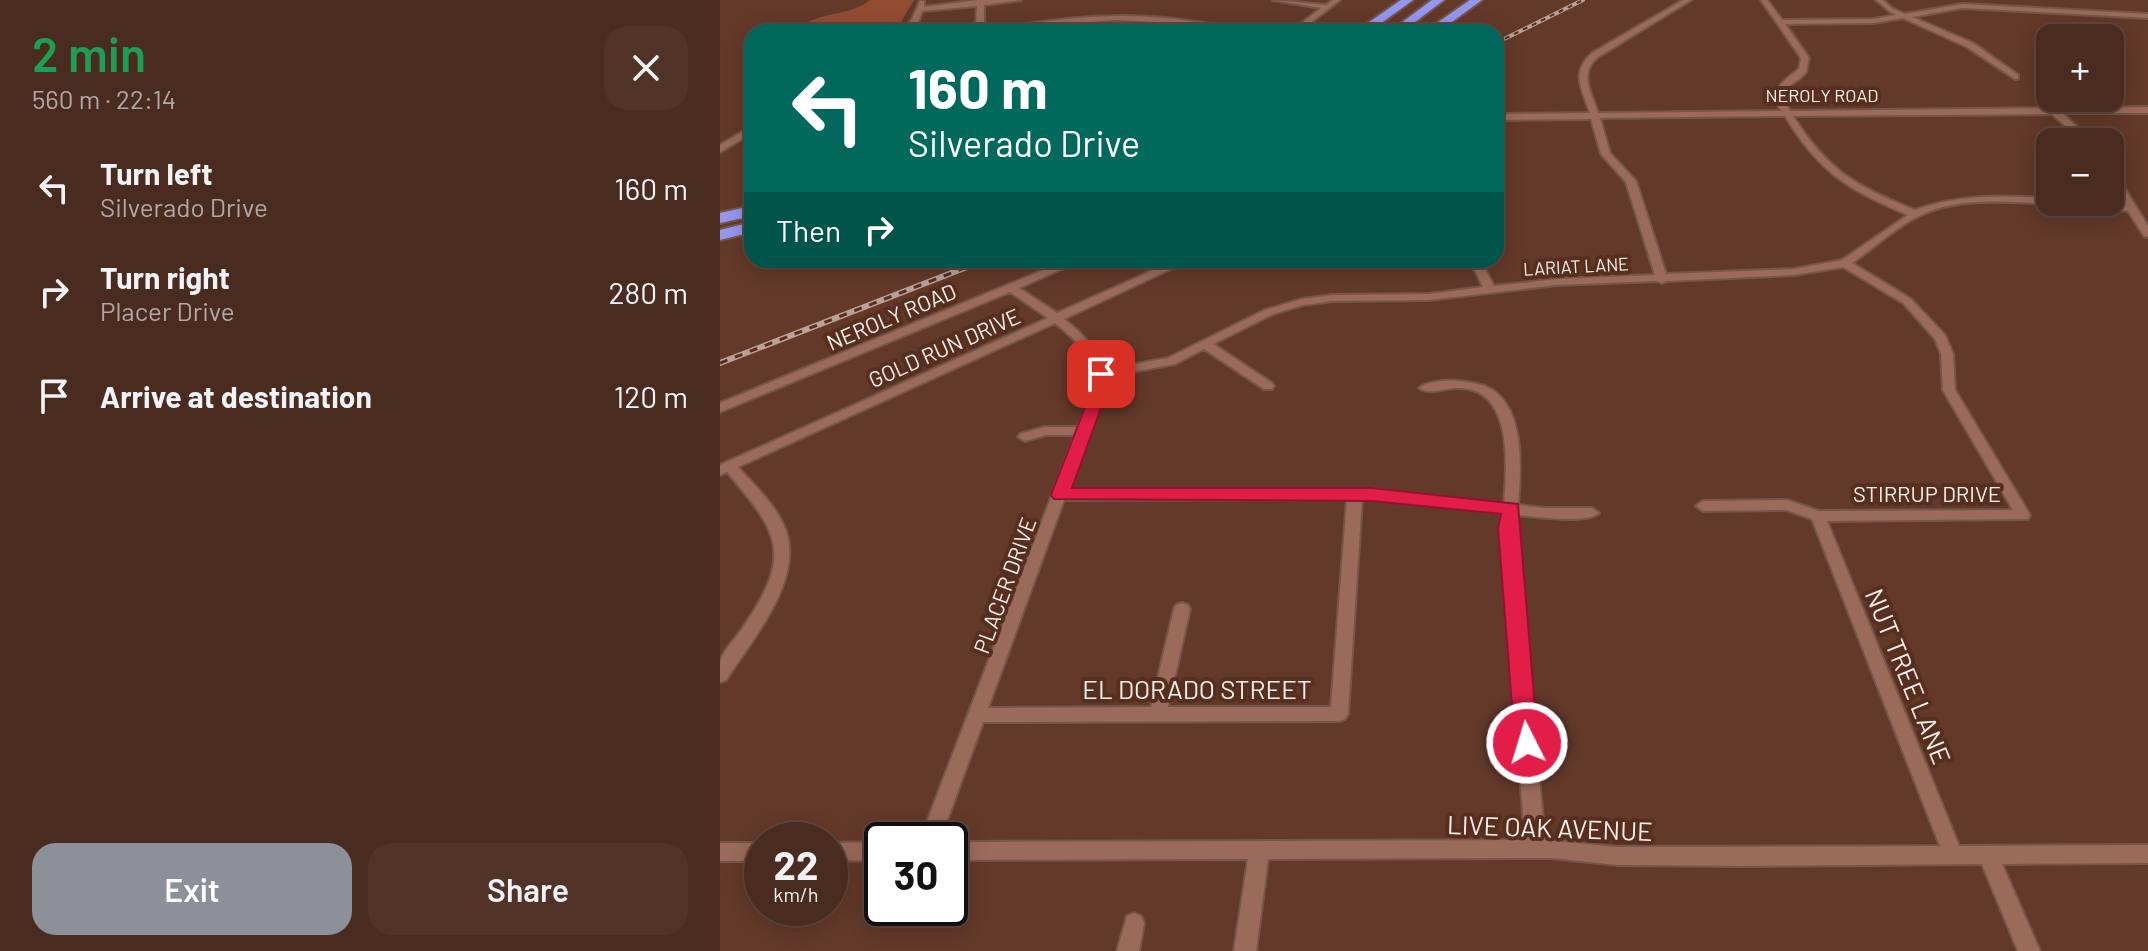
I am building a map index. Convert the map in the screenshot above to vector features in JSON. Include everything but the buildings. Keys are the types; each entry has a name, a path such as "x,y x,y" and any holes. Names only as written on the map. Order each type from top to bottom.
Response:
{"highway":[{"path":"1373,24 1408,0"},
{"path":"1406,24 1439,0"},
{"path":"1428,24 1462,0"},
{"path":"1442,24 1477,0"},
{"path":"720,218 744,213"},
{"path":"720,233 744,227"}],"street":[{"path":"910,24 922,4 1018,0"},
{"path":"1276,0 1328,7"},
{"path":"1305,24 1337,0"},
{"path":"1662,280 1631,181 1606,154 1582,74 1585,64 1688,0"},
{"path":"1764,0 1805,58 1803,70 1780,89 1780,102 1817,159 1838,179 1915,214"},
{"path":"1879,0 1902,15 1970,45 2015,77"},
{"path":"981,2 982,24"},
{"path":"1781,22 1867,22 1974,6 2148,16"},
{"path":"1057,24 1138,19 1175,24"},
{"name":"NEROLY ROAD","path":"2124,110 2148,110"},
{"name":"NEROLY ROAD","path":"1504,117 2036,111"},
{"path":"2055,112 2073,128"},
{"path":"720,149 744,134"},
{"path":"2124,195 2148,234"},
{"name":"LARIAT LANE","path":"1101,374 1155,365 1206,345 1269,312 1302,302 1333,298 1429,297 1557,282 1662,280 1794,272 1845,263 1915,214 1960,201 2036,200"},
{"path":"2124,207 2132,208"},
{"name":"STIRRUP DRIVE","path":"1703,506 1787,505 1818,516 2023,515 1949,390 1947,354 1941,338 1907,301 1845,263"},
{"name":"NEROLY ROAD","path":"720,408 1057,268"},
{"name":"GOLD RUN DRIVE","path":"724,468 1167,268"},
{"path":"1479,268 1490,290"},
{"path":"1011,287 1092,351 1101,374"},
{"path":"1206,345 1268,386"},
{"name":"PLACER DRIVE","path":"937,822 1084,431 1101,374"},
{"path":"1425,388 1443,384 1469,385 1491,394 1505,409 1514,483 1508,528 1536,849"},
{"path":"1025,437 1045,431 1084,431"},
{"path":"720,675 768,598 781,561 777,528 724,468"},
{"path":"1060,495 1355,494 1511,509 1592,513"},
{"name":"EL DORADO STREET","path":"979,715 1339,714 1355,494"},
{"name":"NUT TREE LANE","path":"1818,516 1953,855"},
{"path":"1158,714 1182,609"},
{"name":"LIVE OAK AVENUE","path":"968,851 1536,849 1618,856 2148,854"},
{"path":"1245,951 1259,850"},
{"path":"720,852 744,852"},
{"path":"1988,855 2029,951"},
{"path":"1128,951 1134,923"}],"shaded area":[{"path":"870,0 914,0 900,24 805,24 821,17 861,6"}],"railway":[{"path":"1504,39 1583,0"},
{"path":"720,363 964,268"}],"route":[{"path":"1101,374 1097,397 1060,495 1372,494 1511,509 1508,528 1527,743"}]}
